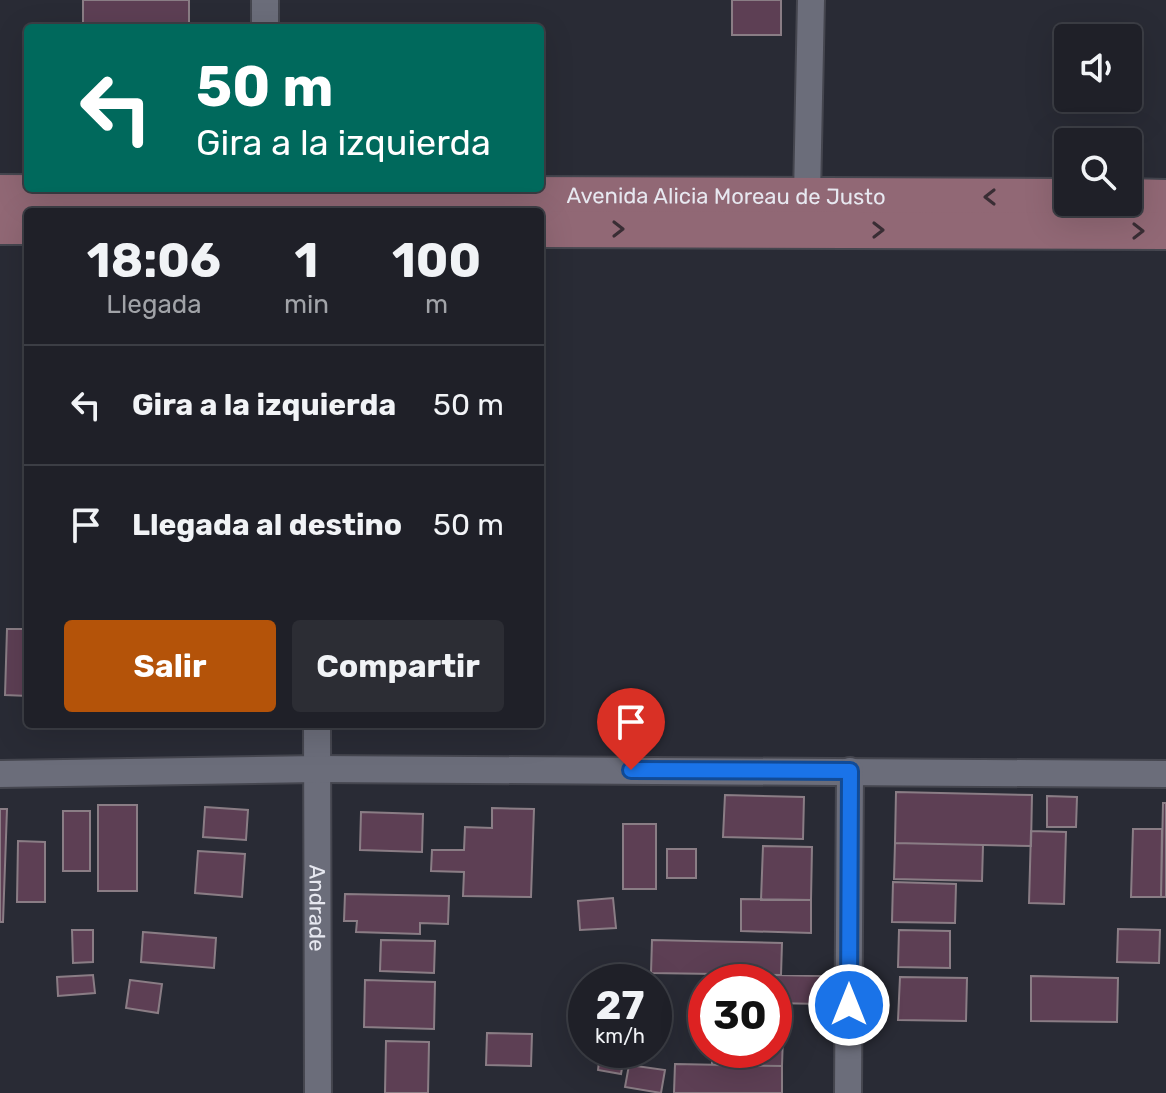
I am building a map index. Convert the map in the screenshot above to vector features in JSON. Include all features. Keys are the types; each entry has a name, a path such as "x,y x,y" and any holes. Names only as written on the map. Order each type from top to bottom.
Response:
{"main road":[{"name":"Avenida Alicia Moreau de Justo","path":"0,193 132,192"},
{"name":"Avenida Alicia Moreau de Justo","path":"373,192 1054,197"},
{"path":"1142,197 1166,198"},
{"path":"0,226 24,226"},
{"name":"Avenida Alicia Moreau de Justo","path":"544,229 1166,231"}],"street":[{"path":"265,0 265,24"},
{"path":"807,196 811,0"},
{"name":"Andrade","path":"317,728 318,1093"},
{"path":"0,774 318,769 1166,774"},
{"path":"848,1093 850,771"}],"building":[{"path":"83,0 189,0 189,24 83,24"},
{"path":"732,0 781,0 781,35 732,35"},
{"path":"7,629 24,629 24,696 5,695"},
{"path":"896,792 1032,795 1031,846 895,843"},
{"path":"725,795 804,797 803,839 723,837"},
{"path":"1047,796 1077,797 1076,827 1047,827"},
{"path":"1163,803 1166,803 1166,897 1161,897"},
{"path":"98,805 137,805 137,891 98,891"},
{"path":"205,807 248,810 246,840 203,837"},
{"path":"492,808 534,809 531,897 463,896 464,872 431,871 432,850 464,850 465,827 492,828"},
{"path":"0,809 7,809 3,922 0,922"},
{"path":"63,811 90,811 90,871 63,871"},
{"path":"361,812 423,814 422,852 360,850"},
{"path":"623,824 656,824 656,889 623,889"},
{"path":"1133,829 1162,829 1161,897 1131,897"},
{"path":"1031,831 1066,832 1064,904 1029,903"},
{"path":"18,841 45,842 45,902 17,902"},
{"path":"895,843 983,845 982,881 894,879"},
{"path":"763,846 812,847 811,900 761,900"},
{"path":"667,849 696,849 696,878 667,878"},
{"path":"198,851 245,854 242,897 195,893"},
{"path":"893,882 956,884 955,923 892,922"},
{"path":"345,894 449,896 448,924 420,923 420,934 356,932 357,921 344,921"},
{"path":"613,898 616,928 580,930 578,901"},
{"path":"741,899 811,900 811,933 741,931"},
{"path":"1118,929 1160,930 1159,963 1117,962"},
{"path":"72,930 93,930 93,962 73,963"},
{"path":"899,930 950,931 950,968 898,967"},
{"path":"143,932 216,938 214,968 141,962"},
{"path":"381,940 435,941 434,973 380,971"},
{"path":"652,940 782,943 781,964 688,964 688,974 672,973 672,964 651,964"},
{"path":"93,975 95,993 58,996 57,977"},
{"path":"792,975 821,976 820,1004 792,1003"},
{"path":"1031,976 1118,978 1117,1022 1031,1021"},
{"path":"900,977 967,978 966,1021 898,1020"},
{"path":"130,980 162,984 158,1013 126,1008"},
{"path":"365,980 435,982 434,1029 364,1027"},
{"path":"487,1033 532,1034 531,1066 486,1065"},
{"path":"386,1041 429,1042 428,1093 385,1093"},
{"path":"675,1064 688,1064 688,1068 782,1068 782,1093 674,1093"},
{"path":"598,1068 622,1068 621,1074"},
{"path":"628,1068 665,1070 661,1093 625,1087"}],"route":[{"path":"631,770 850,771 849,1005"}]}
